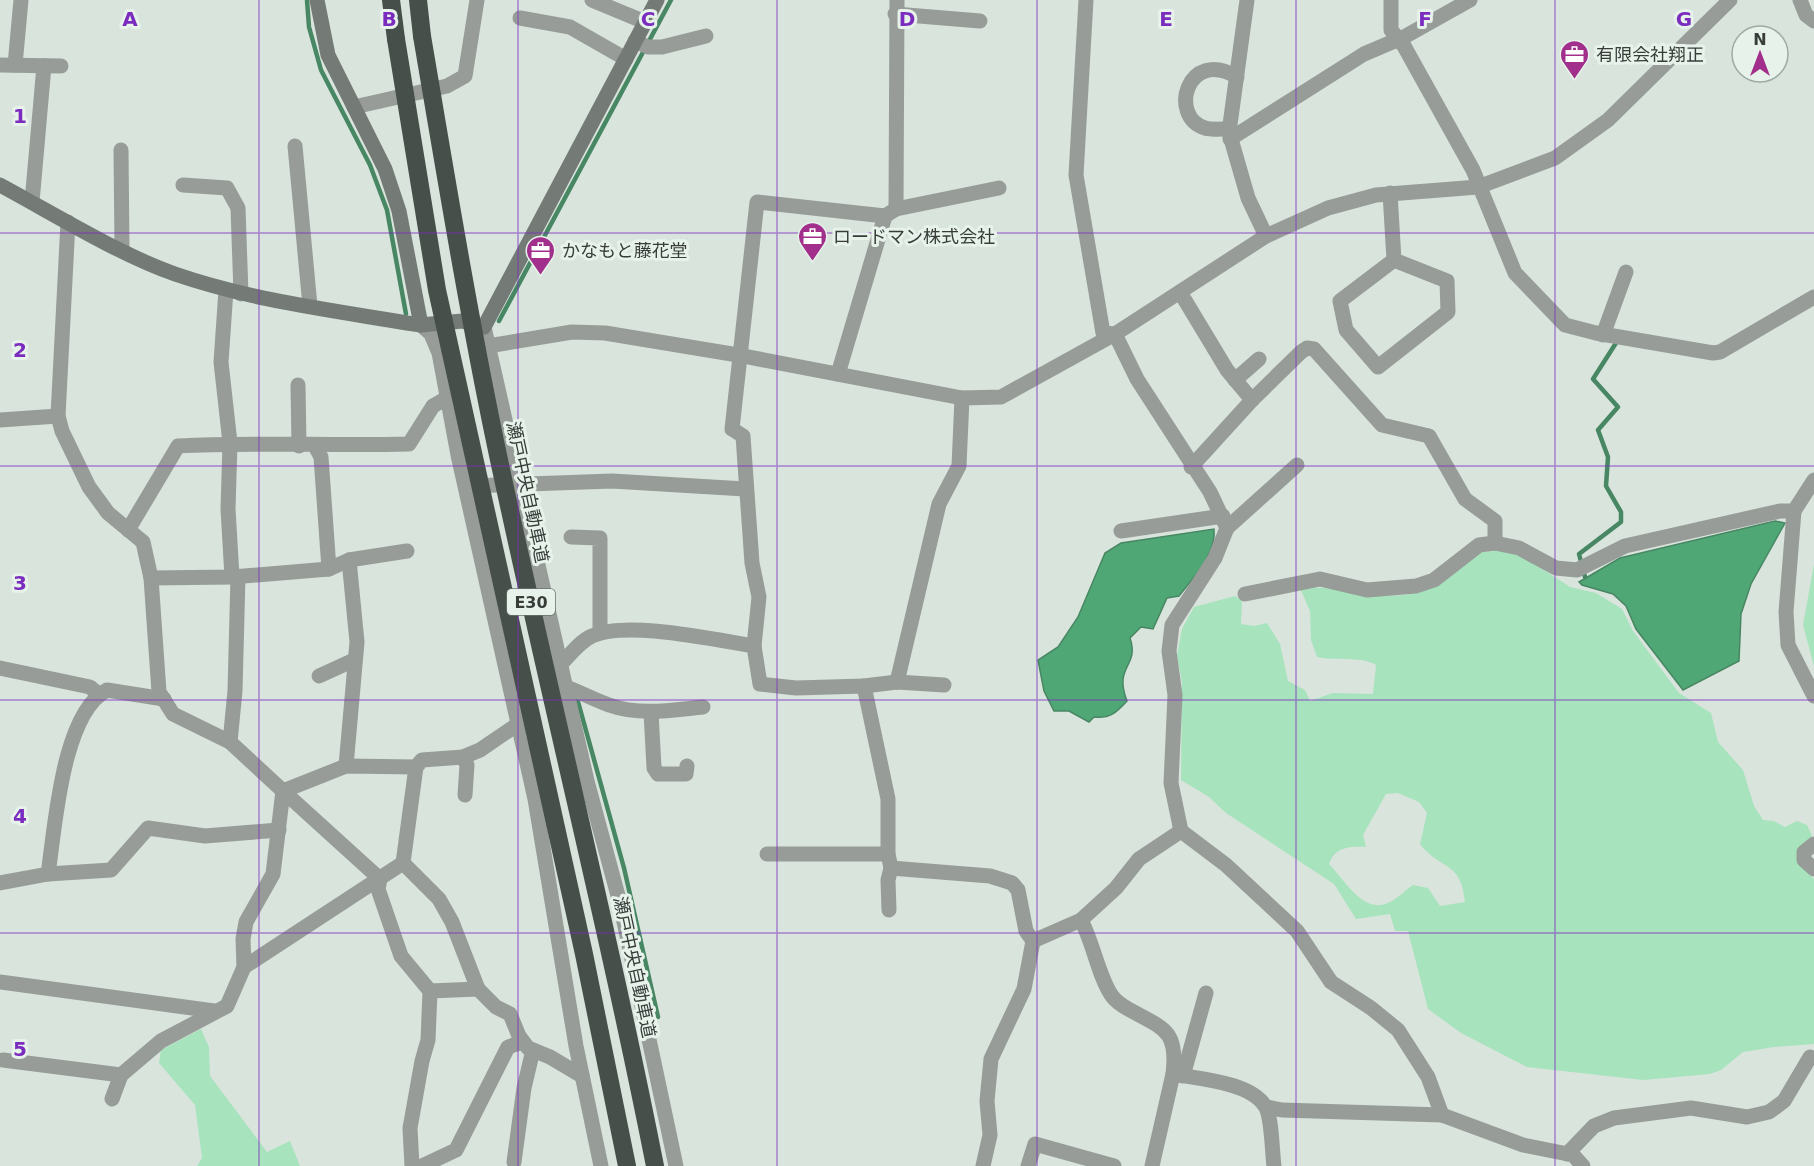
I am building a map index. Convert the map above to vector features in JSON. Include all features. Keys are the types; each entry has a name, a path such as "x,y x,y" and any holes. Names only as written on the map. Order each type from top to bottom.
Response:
{"highway":[{"name":"E30","path":"391,0 437,290 584,954 627,1166"},
{"name":"瀬戸中央自動車道","path":"418,0 464,285 495,438 655,1166"}],"street":[{"path":"21,0 7,65 61,66"},
{"path":"317,0 328,55 385,169 399,211 421,325 431,334 439,353 465,486 535,799 582,1076 601,1166"},
{"path":"354,107 447,86 465,76 477,0"},
{"path":"592,0 645,22"},
{"path":"642,44 645,22 657,0"},
{"path":"1086,0 1077,175 1103,333 1115,334"},
{"path":"1247,0 1229,134 1248,198 1266,236"},
{"path":"1391,0 1391,30 1404,46 1473,170 1515,273 1565,325 1604,330 1707,352 1720,352 1814,297"},
{"path":"1237,77 1220,70 1205,70 1193,78 1186,97 1188,112 1197,124 1229,134 1364,54 1398,40 1470,0"},
{"path":"488,346 583,332 605,333 738,354 962,398 1001,397 1115,334 1266,236 1328,208 1390,194 1478,187 1555,158 1608,120 1730,0"},
{"path":"1800,0 1806,15 1814,21"},
{"path":"838,374 891,213 896,7 980,21"},
{"path":"520,18 570,27 626,59"},
{"path":"676,1166 620,903 566,687 484,327 626,59 642,44 706,36"},
{"path":"32,202 44,66"},
{"path":"295,146 310,306"},
{"path":"121,150 122,249"},
{"path":"0,185 68,222 173,273 234,292 421,325 462,321 484,327"},
{"path":"183,185 227,188 238,208 234,292 221,362 230,443 228,509 235,576 235,691 230,742"},
{"path":"944,685 897,682 864,686 796,688 760,684 754,646 759,597 752,563 743,436 732,429 738,354 758,202 891,213 999,188"},
{"path":"1390,194 1394,260"},
{"path":"68,222 58,416 62,431 89,487 108,513 143,542 151,578 159,692 173,714 230,742 380,879"},
{"path":"1394,260 1447,281 1448,312 1378,367 1346,330 1340,301 1394,260"},
{"path":"1604,330 1626,272"},
{"path":"1180,292 1235,380 1252,400"},
{"path":"1115,334 1137,379 1225,522 1215,558 1172,625 1169,651 1175,695 1171,783 1181,831 1226,866 1297,931 1331,982 1371,1008 1398,1030 1428,1077 1442,1115"},
{"path":"1191,467 1252,400 1301,352 1307,348 1314,349 1382,425 1430,436 1465,499 1495,521 1495,543"},
{"path":"1235,380 1259,359"},
{"path":"298,385 307,446 321,457 329,569"},
{"path":"128,530 178,446 230,443 307,446 409,444 433,406 447,398"},
{"path":"897,682 939,504 958,465 962,398"},
{"path":"0,420 58,416"},
{"path":"1121,531 1225,522 1297,465"},
{"path":"1814,480 1794,511 1786,612 1788,645 1814,696"},
{"path":"465,486 612,481 745,489"},
{"path":"1245,594 1320,579 1367,590 1416,586 1434,580 1479,545 1495,543 1519,548 1556,568 1569,571 1583,569 1625,546 1780,511 1794,511"},
{"path":"571,537 600,538 600,633"},
{"path":"151,578 235,576 329,569 349,560 407,551"},
{"path":"346,766 357,642 349,560"},
{"path":"561,664 590,636 600,633 639,630 754,646"},
{"path":"319,676 354,660"},
{"path":"0,668 90,687 98,694"},
{"path":"864,686 888,799 889,910"},
{"path":"566,687 609,705 651,712 703,707"},
{"path":"48,874 71,738 98,694 107,690 164,699"},
{"path":"651,712 654,768 658,774 686,774 687,766"},
{"path":"244,967 403,863 416,767 422,760 463,756 480,750 518,724"},
{"path":"463,756 467,765 465,795"},
{"path":"283,791 346,766 416,767"},
{"path":"112,1098 121,1075 161,1041 227,1006 244,967 243,939 246,922 273,874 283,791"},
{"path":"0,883 48,874 111,870 148,828 205,837 279,830"},
{"path":"1033,941 1081,920 1116,888 1139,859 1181,831"},
{"path":"1814,844 1804,852 1804,860 1814,869"},
{"path":"767,854 889,861 990,876 1012,883 1018,890 1026,931 1033,941 1024,988 991,1059 987,1101 990,1136 983,1166"},
{"path":"403,863 439,899 448,914 478,989 496,1007 510,1014 528,1046 582,1076"},
{"path":"380,879 378,889 401,956 430,991 428,1040 422,1060 410,1128 412,1166"},
{"path":"1081,920 1091,937 1110,993 1117,1002 1168,1031 1174,1043 1178,1075"},
{"path":"0,982 214,1011"},
{"path":"430,991 478,989"},
{"path":"1152,1166 1178,1075 1206,993"},
{"path":"514,1162 528,1046"},
{"path":"422,1166 456,1150 508,1047 528,1046"},
{"path":"1560,1158 1594,1126 1614,1118 1691,1108 1747,1118 1769,1112 1784,1101 1810,1058"},
{"path":"3,1060 121,1075"},
{"path":"1178,1075 1226,1084 1253,1093 1266,1107 1274,1166"},
{"path":"1266,1107 1282,1110 1442,1115 1560,1158 1573,1155 1583,1166"},
{"path":"1028,1166 1035,1144 1114,1166"}],"shaded area":[{"path":"1775,521 1785,523 1751,584 1741,614 1739,661 1683,690 1636,629 1626,606 1613,594 1582,585 1579,582 1620,558"},
{"path":"1214,529 1212,547 1203,565 1191,581 1179,596 1167,598 1153,629 1141,627 1130,638 1132,655 1123,680 1127,701 1113,714 1094,717 1089,722 1069,711 1054,711 1044,691 1038,660 1058,647 1078,617 1105,553 1121,543"},
{"path":"1502,551 1524,557 1570,587 1596,593 1622,609 1633,631 1679,693 1711,713 1718,742 1743,770 1754,806 1763,820 1774,821 1785,827 1797,821 1807,825 1813,838 1802,866 1814,879 1814,1044 1743,1052 1721,1070 1710,1074 1643,1080 1527,1067 1461,1033 1428,1009 1408,931 1395,931 1390,914 1356,919 1334,884 1226,813 1209,797 1181,780 1182,683 1177,655 1182,629 1194,607 1235,596 1242,600 1241,624 1254,626 1267,623 1280,644 1288,681 1305,690 1310,701 1333,693 1373,694 1376,665 1355,659 1317,657 1311,640 1310,611 1300,588 1329,588 1385,595 1416,593 1436,585 1475,555","holes":["1398,793 1419,802 1427,813 1420,844 1435,859 1455,872 1463,889 1465,902 1440,906 1428,888 1413,885 1385,904 1377,905 1361,899 1329,864 1332,858 1343,849 1366,847 1363,835 1386,794"]},
{"path":"1814,564 1814,666 1803,625"},
{"path":"201,1029 209,1047 210,1076 267,1152 290,1141 300,1166 197,1166 202,1158 195,1105 159,1063 161,1050"}],"waterway":[{"path":"307,0 309,27 321,70 370,165 387,210 406,314"},
{"path":"499,321 671,0"},
{"path":"1585,577 1579,554 1621,522 1621,512 1606,486 1608,457 1598,430 1618,407 1593,379 1616,343"},
{"path":"577,698 624,868 658,1017"}],"place":[{"name":"有限会社翔正","path":"1575,80"},
{"name":"ロードマン株式会社","path":"812,262"},
{"name":"かなもと藤花堂","path":"541,276"}]}
